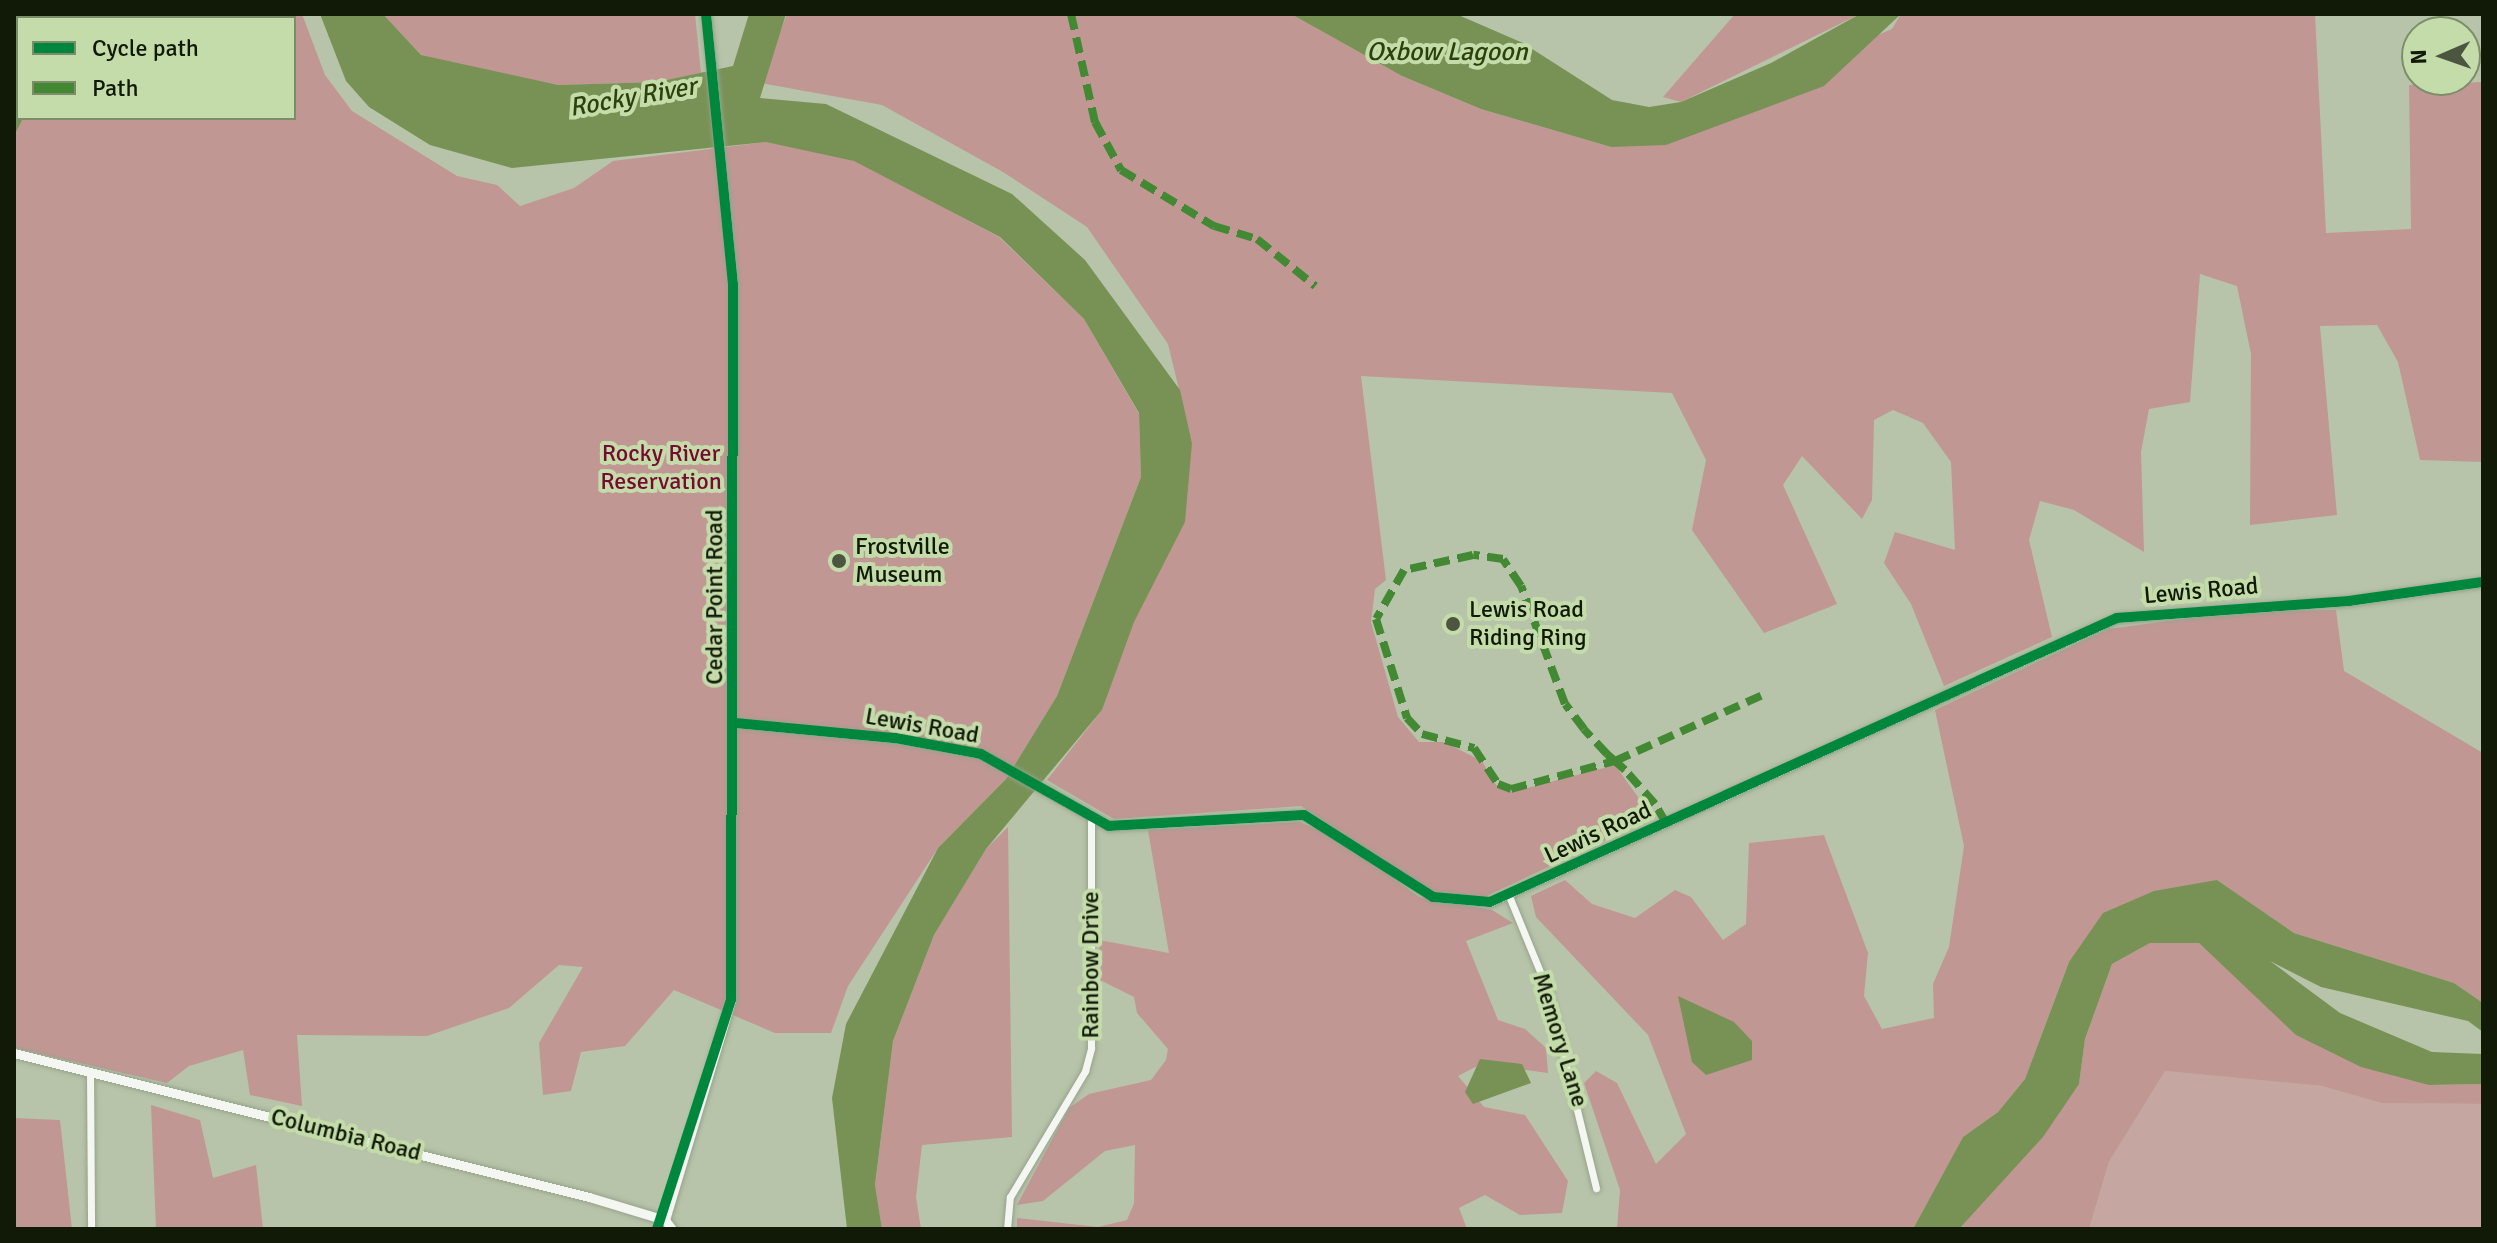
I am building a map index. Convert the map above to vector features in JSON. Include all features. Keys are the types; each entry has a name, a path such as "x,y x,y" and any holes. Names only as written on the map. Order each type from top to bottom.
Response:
{"street":[{"name":"Cedar Point Road","path":"665,1220 731,1000 735,723 733,284 706,14"},
{"name":"Lewis Road","path":"735,723 895,738 1004,766 1056,796 1091,822 1304,815 1433,897 1490,902 2117,618 2349,601 2483,582"},
{"name":"Rainbow Drive","path":"1007,1229 1010,1197 1091,1048 1091,822"},
{"name":"Memory Lane","path":"1509,896 1548,991 1596,1188"},
{"name":"Columbia Road","path":"14,1053 665,1220"},
{"path":"90,1071 91,1229"},
{"path":"657,1229 665,1220 672,1229"}],"shaded area":[{"path":"2165,1071 2322,1086 2381,1103 2483,1104 2483,1229 2089,1229 2109,1162"}],"green space":[{"name":"Rocky River Reservation","path":"14,14 74,14 16,16 16,120 296,120 296,16 187,16 302,14 325,75 352,111 457,176 497,185 520,206 574,188 613,161 766,142 823,143 999,237 1084,319 1139,414 1141,477 1057,696 1006,779 938,848 848,986 831,1033 775,1033 674,990 625,1046 581,1052 571,1091 543,1095 539,1043 583,967 559,965 509,1008 427,1036 297,1035 302,1106 250,1095 243,1050 189,1066 167,1083 14,1048"},
{"path":"383,14 695,14 701,73 657,82 558,85 486,75 421,55"},
{"path":"787,14 1291,14 1402,76 1481,109 1611,147 1892,29 1901,14 2315,14 2326,233 2411,229 2409,96 2481,96 2483,82 2483,462 2420,460 2398,362 2377,325 2320,326 2337,515 2250,525 2251,354 2237,286 2200,274 2190,402 2149,409 2141,452 2144,552 2074,510 2040,501 2029,540 2052,637 1944,686 1911,604 1884,563 1895,532 1955,550 1951,462 1923,423 1893,410 1874,420 1872,500 1862,519 1802,456 1783,485 1837,604 1764,633 1692,530 1706,460 1672,393 1361,376 1386,580 1375,589 1371,622 1398,717 1419,742 1444,742 1482,761 1496,785 1513,792 1615,765 1648,811 1636,826 1482,898 1428,891 1301,806 1114,819 1047,780 1102,710 1192,443 1168,344 1087,227 1003,172 882,105 760,83"},
{"path":"1735,14 1860,14 1681,102 1663,97"},
{"path":"2336,610 2344,671 2483,753 2483,1003 2454,983 2294,933 2217,880 2069,962 2025,1079 1998,1112 1963,1137 1913,1229 1617,1229 1620,1190 1584,1083 1596,1071 1617,1083 1656,1164 1686,1134 1648,1035 1536,917 1531,896 1565,880 1592,904 1635,918 1675,890 1691,897 1723,940 1746,924 1749,843 1824,835 1868,953 1864,996 1882,1029 1934,1018 1933,984 1949,947 1964,846 1935,710 2108,629 2244,611"},
{"path":"1299,822 1336,836 1419,897 1492,910 1513,923 1466,941 1498,1020 1525,1029 1546,1048 1548,1073 1481,1064 1458,1076 1484,1107 1525,1115 1568,1181 1562,1213 1520,1215 1485,1195 1459,1208 1467,1229 1017,1229 1017,1218 1098,1227 1127,1220 1134,1203 1135,1145 1105,1151 1043,1201 1017,1205 1069,1108 1089,1094 1151,1080 1166,1060 1168,1049 1137,1013 1134,997 1100,980 1099,940 1169,953 1148,830"},
{"path":"1008,827 1012,1137 922,1145 916,1197 921,1229 882,1229 875,1186 893,1041 934,935 986,849"},
{"path":"2150,943 2199,943 2224,966 2429,1085 2483,1084 2483,1104 2381,1103 2322,1086 2165,1071 2109,1162 2089,1229 1959,1229 2079,1084 2085,1039 2112,964"},
{"path":"151,1105 200,1120 213,1178 256,1165 263,1229 156,1229"},
{"path":"14,1118 60,1120 72,1229 14,1229"}],"water":[{"path":"14,14 72,14 16,16 16,120 22,120 14,136"},
{"name":"Rocky River","path":"320,14 383,14 421,55 558,85 657,82 733,66 749,14 786,14 760,98 826,104 1012,194 1085,260 1180,390 1192,443 1185,522 1134,622 1102,710 986,849 934,935 893,1041 875,1185 882,1229 847,1229 832,1098 846,1024 938,848 1006,779 1057,696 1141,477 1139,413 1084,319 1000,237 854,161 766,142 512,168 430,145 369,107 346,81"},
{"name":"Oxbow Lagoon","path":"1291,14 1456,14 1523,43 1612,100 1649,107 1681,102 1771,63 1860,14 1901,14 1824,86 1666,145 1611,147 1481,109 1402,76"},
{"path":"2217,880 2294,933 2454,983 2483,1003 2483,1032 2468,1021 2321,987 2270,961 2340,1013 2432,1052 2483,1054 2483,1084 2429,1085 2361,1067 2296,1035 2199,943 2150,943 2112,964 2085,1039 2079,1084 2043,1137 1959,1229 1913,1229 1963,1137 1998,1112 2025,1079 2069,962 2103,913 2154,891"},
{"path":"1678,996 1734,1022 1752,1041 1752,1060 1706,1075 1692,1062"},
{"path":"1480,1059 1522,1064 1531,1083 1473,1104 1465,1092"}],"marked path":[{"path":"1071,14 1095,122 1121,170 1214,226 1257,239 1315,286"},
{"path":"1666,823 1655,804 1625,770 1615,761 1607,754 1584,729 1565,704 1521,586 1503,559 1473,555 1404,570 1376,619 1407,718 1422,734 1474,748 1498,784 1511,789 1615,761 1767,693"}],"cycle path":[{"path":"657,1229 731,1000 733,284 706,14"},
{"path":"735,723 895,738 981,754 1109,826 1304,815 1433,897 1490,902 2117,618 2349,601 2483,582"}],"place":[{"name":"Frostville Museum","path":"839,561"},
{"name":"Lewis Road Riding Ring","path":"1453,624"}]}
